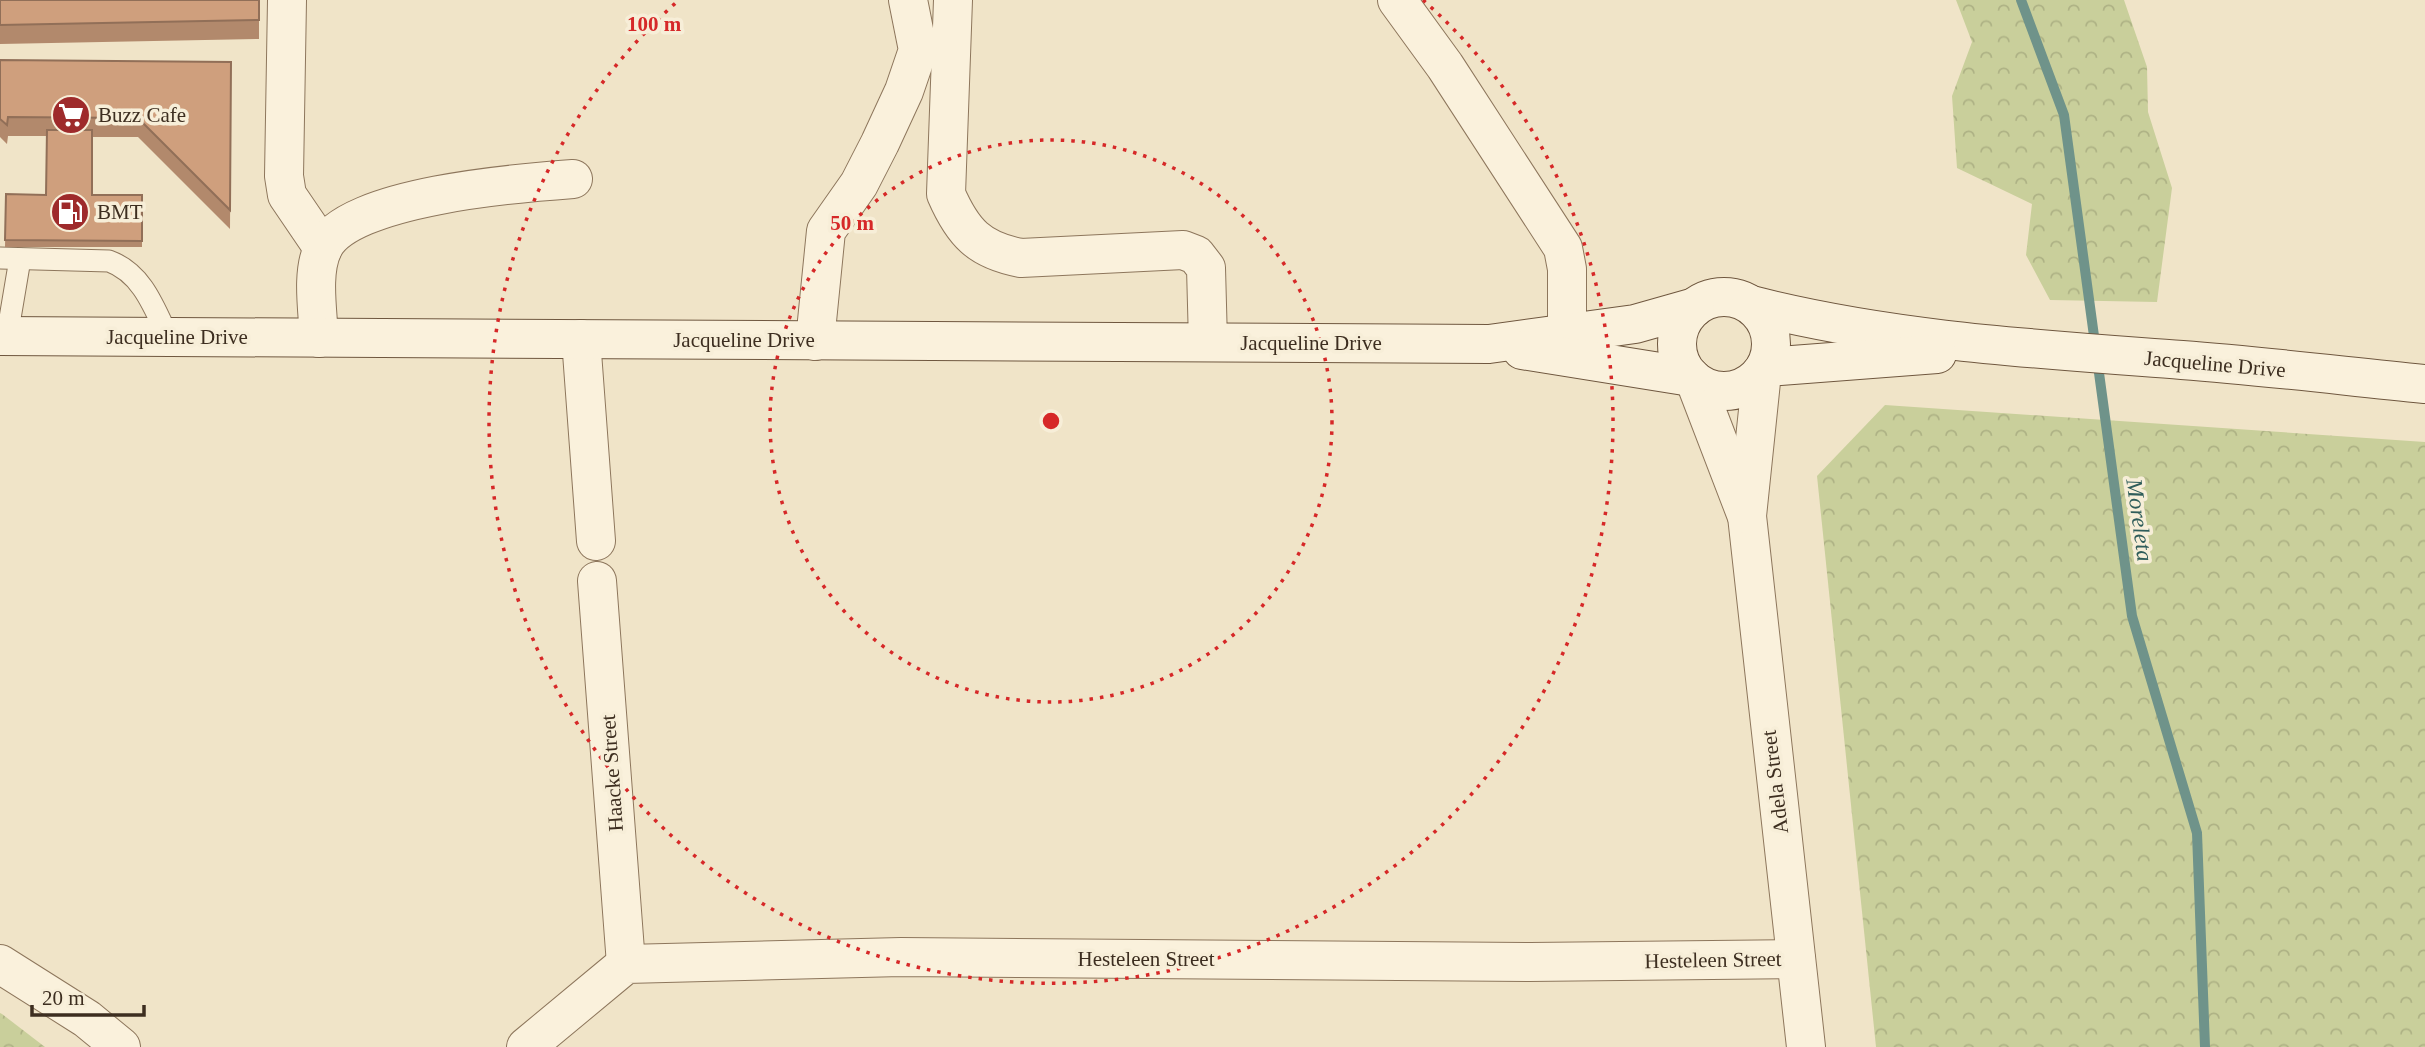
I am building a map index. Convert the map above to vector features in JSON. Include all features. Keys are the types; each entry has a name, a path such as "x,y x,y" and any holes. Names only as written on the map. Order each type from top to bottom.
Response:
{"street":[{"path":"287,0 284,176 287,195 323,248"},
{"path":"815,341 826,231 859,184 880,143 904,91 918,50 908,0"},
{"path":"953,0 946,194 957,220 976,240 996,253 1021,258 1183,250 1196,255 1206,268 1208,342"},
{"path":"1397,0 1445,66 1563,247 1567,269 1567,334"},
{"path":"318,338 318,264 323,248 344,224 451,192 573,179"},
{"path":"1723,297 1751,305 1761,314 1772,340 1764,370 1744,386 1723,391 1693,379 1682,365 1678,349 1684,320 1695,307 1707,300 1723,297"},
{"name":"Jacqueline Drive","path":"1751,305 1824,324 2005,348 2181,360 2425,384"},
{"name":"Jacqueline Drive","path":"3,336 1489,344 1635,324 1695,307"},
{"path":"581,340 596,541"},
{"name":"Jacqueline Drive","path":"1489,344 1693,379"},
{"name":"Jacqueline Drive","path":"1764,370 2005,348"},
{"name":"Adela Street","path":"1764,370 1747,516 1806,1047"},
{"name":"Adela Street","path":"1693,379 1747,516"},
{"name":"Haacke Street","path":"597,581 626,964"},
{"name":"Hesteleen Street","path":"626,964 901,957 1530,962 1796,959"},
{"path":"0,964 87,1019 121,1047"},
{"path":"526,1047 626,964"}],"lane":[{"path":"3,336 10,258 109,261 125,267 150,299 168,337"}],"green space":[{"path":"1956,0 2124,0 2147,67 2148,112 2172,188 2157,302 2050,300 2026,255 2032,204 1957,168 1952,96 1972,42"},
{"path":"1885,405 2425,442 2425,1047 1876,1047 1817,476"},
{"path":"0,1013 2,1014 45,1047 0,1047"}],"building":[{"path":"0,0 259,0 259,20 0,25"},
{"path":"0,60 231,62 230,210 138,118 8,117 7,125 0,119"},
{"path":"47,130 92,130 92,195 142,195 142,241 5,240 6,194 46,195"}],"waterway":[{"name":"Moreleta","path":"2021,0 2064,115 2132,616 2197,833 2205,1047"}],"place":[{"name":"Buzz Cafe","path":"71,115"},
{"name":"BMT","path":"70,212"}]}
